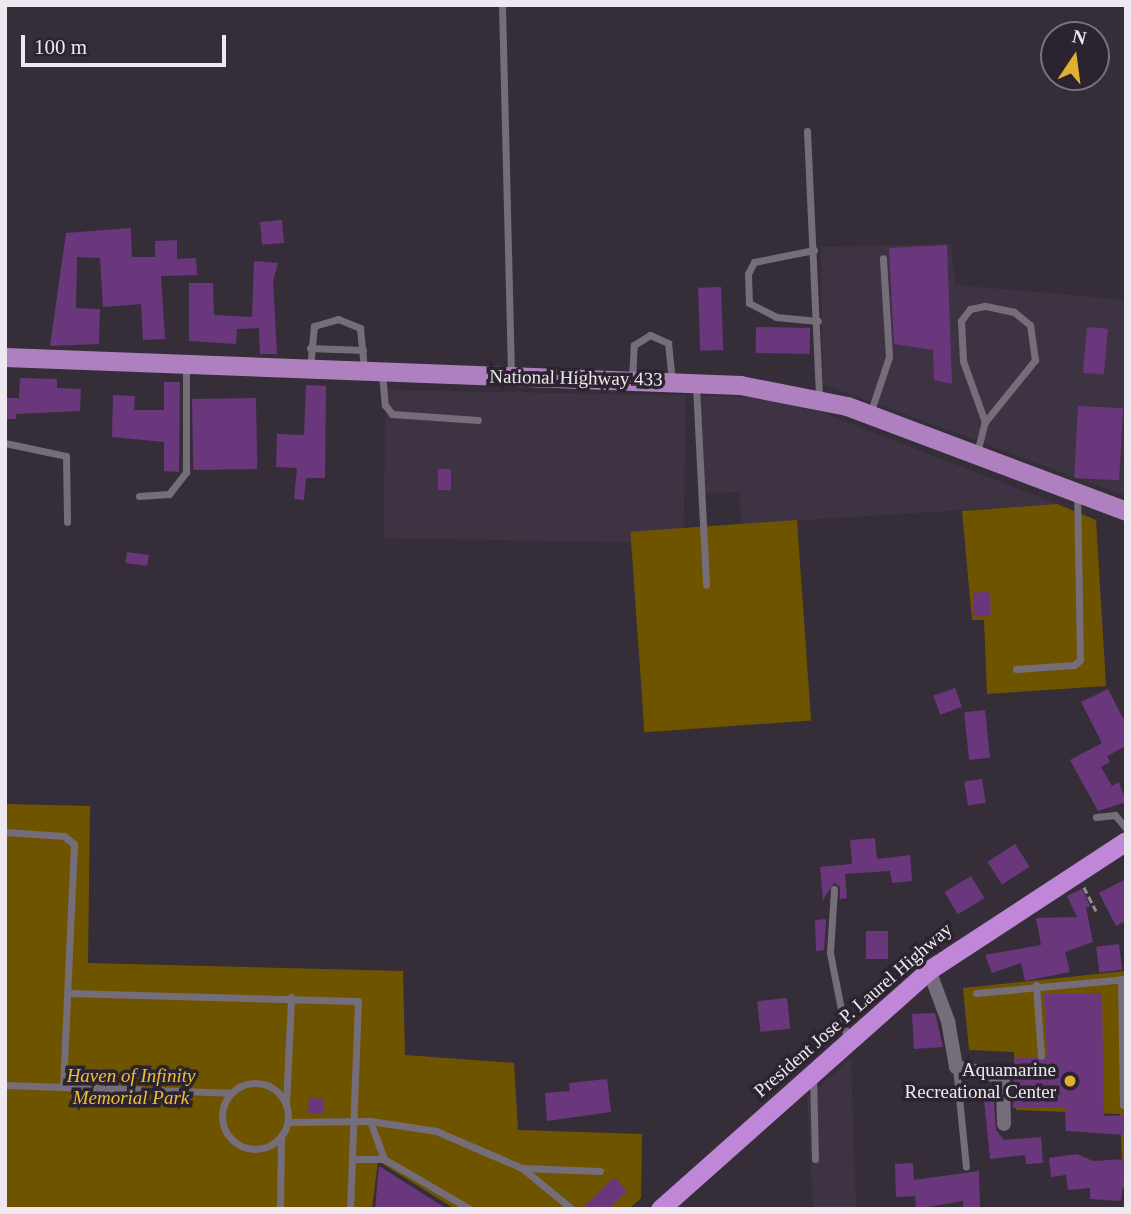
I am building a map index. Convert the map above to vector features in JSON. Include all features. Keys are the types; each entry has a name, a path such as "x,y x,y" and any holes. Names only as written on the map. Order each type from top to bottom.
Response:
{"highway":[{"name":"President Jose P. Laurel Highway","path":"660,1209 929,970 1076,871 1126,841"}],"main road":[{"name":"National Highway 433","path":"5,357 510,378 695,381 819,399 870,414 1126,510"}],"street":[{"path":"929,970 948,1021 956,1067 995,1075 1003,1083 1004,1124"}],"lane":[{"path":"502,5 510,378"},
{"path":"807,131 818,321 819,399"},
{"path":"814,250 754,262 749,303 776,317 818,321"},
{"path":"870,414 889,356 883,258"},
{"path":"977,454 985,422 1035,360 1030,326 1014,312 985,306 970,309 961,321 963,361 985,422"},
{"path":"310,369 314,326 338,319 360,328 363,349 385,405 392,414 478,420"},
{"path":"632,380 634,345 650,335 668,343 672,380"},
{"path":"310,348 363,349"},
{"path":"139,496 169,494 186,472 186,365"},
{"path":"695,381 706,584"},
{"path":"5,443 66,456 67,522"},
{"path":"1016,669 1074,665 1080,660 1077,493"},
{"path":"1096,817 1111,813 1126,828"},
{"path":"5,832 57,835 74,845 63,1087"},
{"path":"834,889 830,953 847,1041"},
{"path":"976,993 1036,985 1123,979 1123,1105"},
{"path":"1036,985 1041,1056"},
{"path":"68,993 291,997 358,1001 350,1209"},
{"path":"280,1209 281,1136 288,1122 286,1105 291,997"},
{"path":"956,1067 966,1167"},
{"path":"813,1072 815,1159"},
{"path":"5,1086 230,1093 245,1084 262,1083 277,1091 286,1105"},
{"path":"230,1093 222,1122 240,1145 255,1149 281,1136"},
{"path":"288,1122 354,1120 436,1131 522,1168 572,1209"},
{"path":"370,1121 383,1159"},
{"path":"352,1158 383,1159 470,1209"},
{"path":"522,1168 600,1171"}],"path":[{"path":"1076,871 1096,911"}],"shaded area":[{"path":"951,244 955,285 1126,300 1126,496 823,384 821,247"},
{"path":"386,390 686,395 683,543 383,538"},
{"path":"700,396 751,397 818,411 1057,504 742,524 739,492 702,493"},
{"path":"851,1058 856,1209 813,1209 807,1098"}],"green space":[{"path":"1057,504 1096,520 1106,686 987,694 984,620 972,620 962,511"},
{"path":"797,520 811,721 644,732 630,532"},
{"name":"Haven of Infinity Memorial Park","path":"5,804 90,806 88,963 403,971 405,1055 514,1063 518,1130 642,1134 641,1198 629,1209 455,1209 378,1161 372,1209 5,1209"},
{"name":"Aquamarine Recreational Center","path":"1126,971 1126,1189 1123,1189 1120,1114 1016,1110 1014,1052 969,1050 963,988"}],"building":[{"path":"282,220 284,243 262,245 260,222"},
{"path":"131,228 132,257 155,257 155,241 177,240 177,259 196,258 197,275 161,276 165,339 143,340 141,304 103,307 100,258 77,257 76,308 100,309 99,344 50,346 66,233"},
{"path":"947,245 952,384 934,380 933,350 894,344 889,248"},
{"path":"254,261 278,263 273,281 277,354 260,354 259,328 237,329 236,344 189,341 189,283 213,283 214,315 252,317"},
{"path":"721,287 723,350 700,351 698,288"},
{"path":"756,327 810,328 810,354 756,353"},
{"path":"1087,327 1108,329 1104,375 1083,373"},
{"path":"20,378 57,379 57,388 81,389 80,411 16,414 16,419 5,419 5,398 19,398"},
{"path":"164,382 180,382 179,472 164,471 164,442 112,437 113,395 135,396 134,410 164,410"},
{"path":"306,385 326,386 325,478 306,478 304,500 294,499 297,468 276,467 277,434 304,435"},
{"path":"256,398 257,469 193,470 192,399"},
{"path":"1078,406 1123,408 1119,480 1074,478"},
{"path":"438,469 451,469 451,490 438,490"},
{"path":"127,552 149,555 147,566 125,563"},
{"path":"990,592 991,616 974,617 973,593"},
{"path":"955,688 962,707 940,715 933,696"},
{"path":"1108,689 1126,724 1126,746 1107,756 1110,762 1101,767 1112,786 1119,782 1126,802 1098,811 1070,760 1102,743 1081,702"},
{"path":"985,710 990,758 969,760 964,712"},
{"path":"982,779 986,803 968,806 964,782"},
{"path":"875,838 877,859 910,855 912,881 892,883 890,871 845,874 847,898 840,899 840,887 834,883 823,900 820,867 852,864 850,840"},
{"path":"1015,844 1030,867 1002,885 987,862"},
{"path":"971,876 984,898 958,914 944,892"},
{"path":"1126,879 1126,921 1116,926 1099,893"},
{"path":"1082,889 1090,906 1086,908 1093,942 1065,952 1070,972 1025,981 1021,963 992,973 985,955 1041,945 1036,918 1077,917 1067,896"},
{"path":"826,919 824,950 816,951 815,920"},
{"path":"866,931 888,931 888,959 866,959"},
{"path":"1119,944 1122,970 1099,973 1096,947"},
{"path":"1102,993 1104,1116 1126,1115 1126,1135 1066,1131 1065,1107 1013,1108 1014,1058 1047,1058 1044,994"},
{"path":"787,998 790,1029 760,1032 757,1001"},
{"path":"935,1013 943,1047 914,1049 912,1014"},
{"path":"607,1079 611,1112 547,1121 545,1093 570,1091 569,1083"},
{"path":"993,1088 996,1130 1004,1140 1041,1137 1043,1163 1026,1164 1025,1155 990,1159 983,1090"},
{"path":"309,1098 324,1099 323,1114 308,1113"},
{"path":"1077,1154 1093,1161 1126,1159 1121,1201 1090,1199 1090,1188 1068,1190 1066,1175 1051,1177 1049,1158"},
{"path":"913,1163 914,1180 979,1171 980,1209 963,1209 963,1201 916,1209 915,1196 896,1197 895,1164"},
{"path":"379,1166 447,1209 375,1209"},
{"path":"614,1177 627,1191 609,1209 582,1209"}],"place":[{"name":"Aquamarine Recreational Center","path":"1070,1081"}]}
